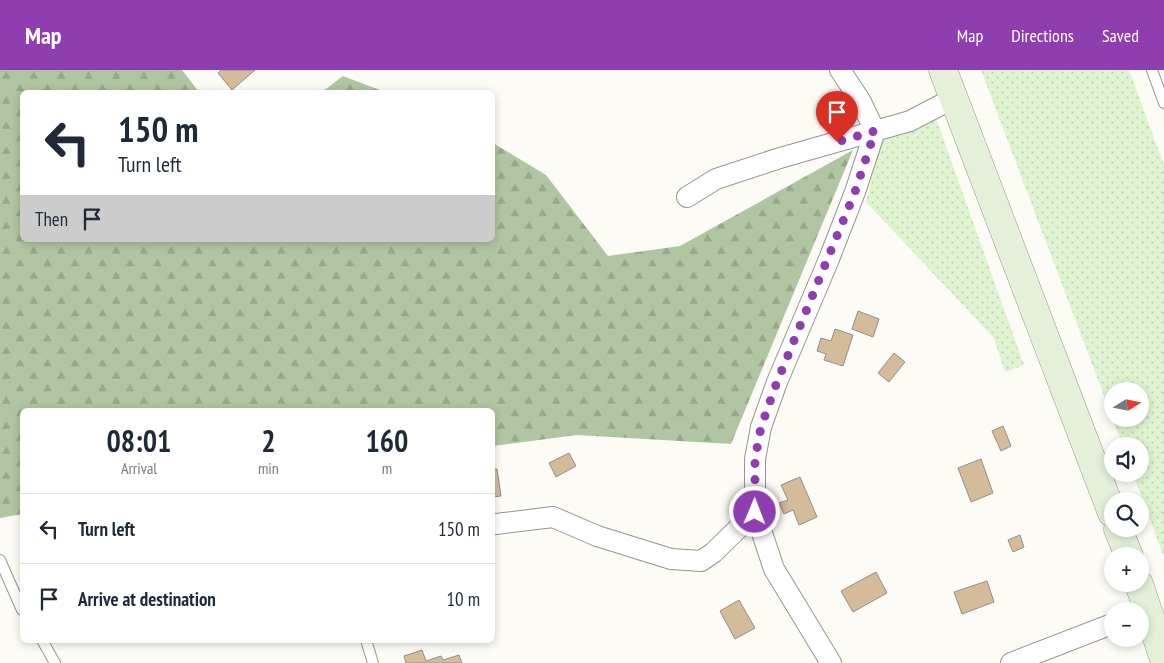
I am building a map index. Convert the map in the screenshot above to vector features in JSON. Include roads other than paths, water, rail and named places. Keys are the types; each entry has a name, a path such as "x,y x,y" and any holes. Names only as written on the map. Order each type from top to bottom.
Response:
{"main road":[{"path":"944,70 1104,492"},
{"path":"1149,624 1164,659"}],"street":[{"path":"831,663 774,570 755,512 755,459 761,427 777,382 855,192 875,131 860,100 840,70"},
{"path":"687,197 716,179 744,169 910,121 954,98"},
{"path":"496,524 553,517 597,536 671,559 701,561 713,553 755,512"},
{"path":"1011,663 1104,627"}],"lane":[{"path":"1152,70 1164,103"},
{"path":"0,560 20,605"},
{"path":"44,643 55,663"},
{"path":"367,643 373,663"}]}
